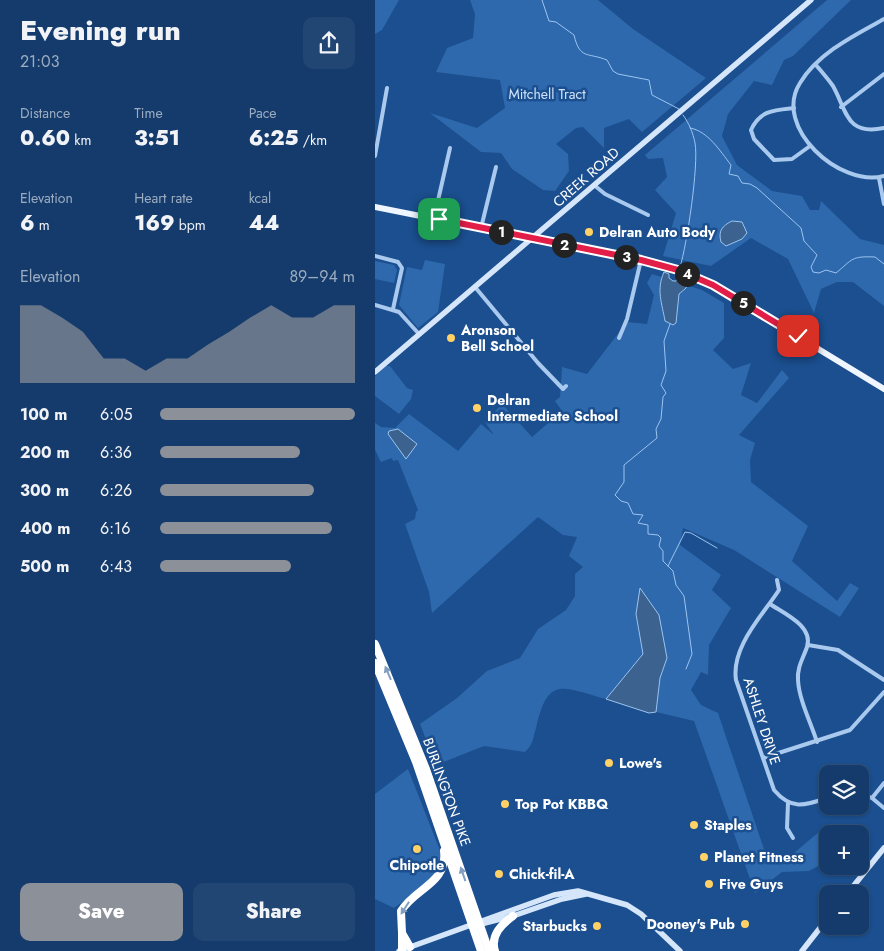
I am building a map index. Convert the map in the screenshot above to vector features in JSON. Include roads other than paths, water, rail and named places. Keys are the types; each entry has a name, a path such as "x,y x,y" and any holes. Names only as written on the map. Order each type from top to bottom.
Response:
{"highway":[{"name":"BURLINGTON PIKE","path":"375,644 411,730 477,924 481,951"},
{"name":"BURLINGTON PIKE","path":"375,664 416,762 443,841 489,951"},
{"path":"404,949 400,916 404,906 441,872 445,858 443,841"},
{"path":"495,951 495,936 501,925 513,916"}],"main road":[{"path":"375,207 641,260 678,270 713,285 884,389"}],"street":[{"name":"CREEK ROAD","path":"375,372 811,0"},
{"path":"884,19 843,43 815,65 799,83 795,93 794,108 797,121 810,146 818,156 838,169 861,176 882,177 884,204"},
{"path":"815,65 833,86 841,107 849,120 856,126 865,129 884,128"},
{"path":"841,107 884,74"},
{"path":"375,156 387,88"},
{"path":"794,108 770,111 761,116 751,130 753,139 774,160 781,162 792,159 810,146"},
{"path":"375,128 381,129"},
{"path":"434,218 450,148"},
{"path":"481,228 496,167"},
{"path":"594,185 605,194 648,215"},
{"path":"375,256 400,264 401,276 393,309"},
{"path":"619,338 627,319 641,260"},
{"path":"475,287 538,363 565,388"},
{"path":"375,306 399,312 419,334"},
{"name":"ASHLEY DRIVE","path":"777,580 779,590 745,642 738,655 735,671 774,790 788,803"},
{"path":"769,604 800,624 805,633 808,645 799,666 798,683 817,742"},
{"path":"808,645 838,650 884,680"},
{"path":"763,758 850,730 884,692"},
{"path":"872,798 884,783"},
{"path":"869,797 884,808"},
{"path":"793,838 787,828 788,803 803,804 819,800"},
{"path":"854,885 884,848"},
{"path":"404,949 554,895 578,891 627,906 641,914 680,951"},
{"path":"477,924 513,916 562,899 587,894"},
{"path":"801,951 819,929"}],"waterway":[{"path":"542,0 549,21 556,22 574,35 576,43 582,52 607,60 613,71 618,74 649,80 652,95 679,109"},
{"path":"680,267 692,205 696,153 692,132 683,115"},
{"path":"690,128 708,137 718,148 731,165 729,174 738,176 742,183 750,184 757,188 801,228 804,241 817,255 811,267 813,272 819,273 826,270 836,273 853,259 861,257 875,257 884,264"},
{"path":"670,324 664,341 666,371 661,385 666,393 663,397 661,419 656,429 657,438 624,465 624,482 615,495 621,501 628,503 633,514 643,515 638,523 648,525 648,534 658,535 661,538 659,546 663,551 663,561 673,571 676,585 684,596 692,654 686,669"},
{"path":"668,566 685,532 691,533 717,548"}],"place":[{"name":"Delran Auto Body","path":"589,232"},
{"name":"Aronson Bell School","path":"451,338"},
{"name":"Delran Intermediate School","path":"477,408"},
{"name":"Lowe's","path":"609,763"},
{"name":"Top Pot KBBQ","path":"505,804"},
{"name":"Staples","path":"694,825"},
{"name":"Chipotle","path":"417,849"},
{"name":"Planet Fitness","path":"704,857"},
{"name":"Chick-fil-A","path":"499,874"},
{"name":"Five Guys","path":"709,884"},
{"name":"Dooney's Pub","path":"745,924"},
{"name":"Starbucks","path":"597,926"}],"park label":[{"name":"Mitchell Tract","path":"547,94"}]}
